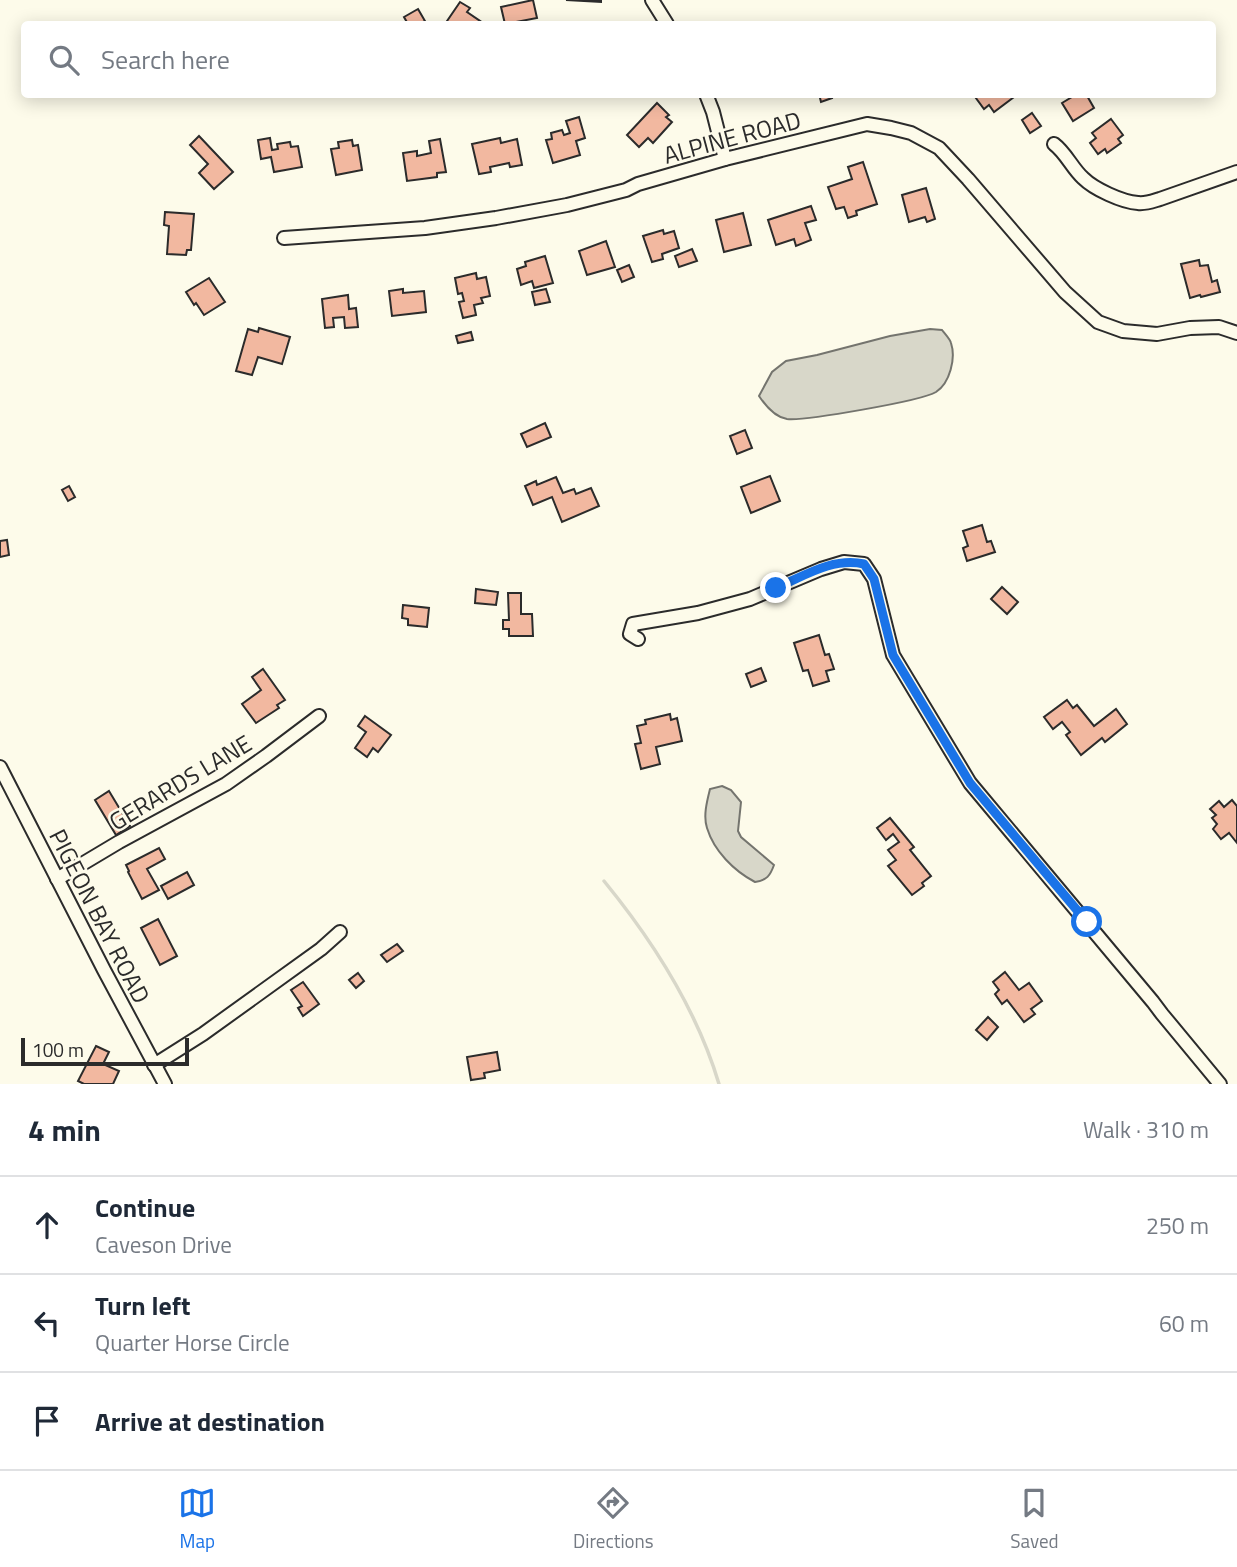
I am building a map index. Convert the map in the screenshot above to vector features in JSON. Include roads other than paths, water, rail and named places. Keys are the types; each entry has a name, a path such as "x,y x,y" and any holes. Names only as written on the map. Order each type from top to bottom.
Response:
{"street":[{"path":"652,0 665,21"},
{"path":"708,98 725,159"},
{"name":"ALPINE ROAD","path":"284,238 425,228 517,215 626,190 638,184 725,159 867,124 911,133 939,148 1065,292 1098,322 1122,331 1157,334 1190,328 1219,327 1237,333"},
{"path":"1054,144 1085,180 1118,198 1138,203 1160,199 1237,172"},
{"path":"638,639 630,634 633,624 698,613 750,599 844,562 864,564 874,579 893,655 970,783 1220,1084"},
{"name":"GERARDS LANE","path":"57,879 226,784 319,716"},
{"name":"PIGEON BAY ROAD","path":"0,767 164,1084"},
{"path":"154,1065 204,1034 341,932"}],"waterway":[{"path":"604,881 640,928 672,977 699,1030 719,1084"}]}
